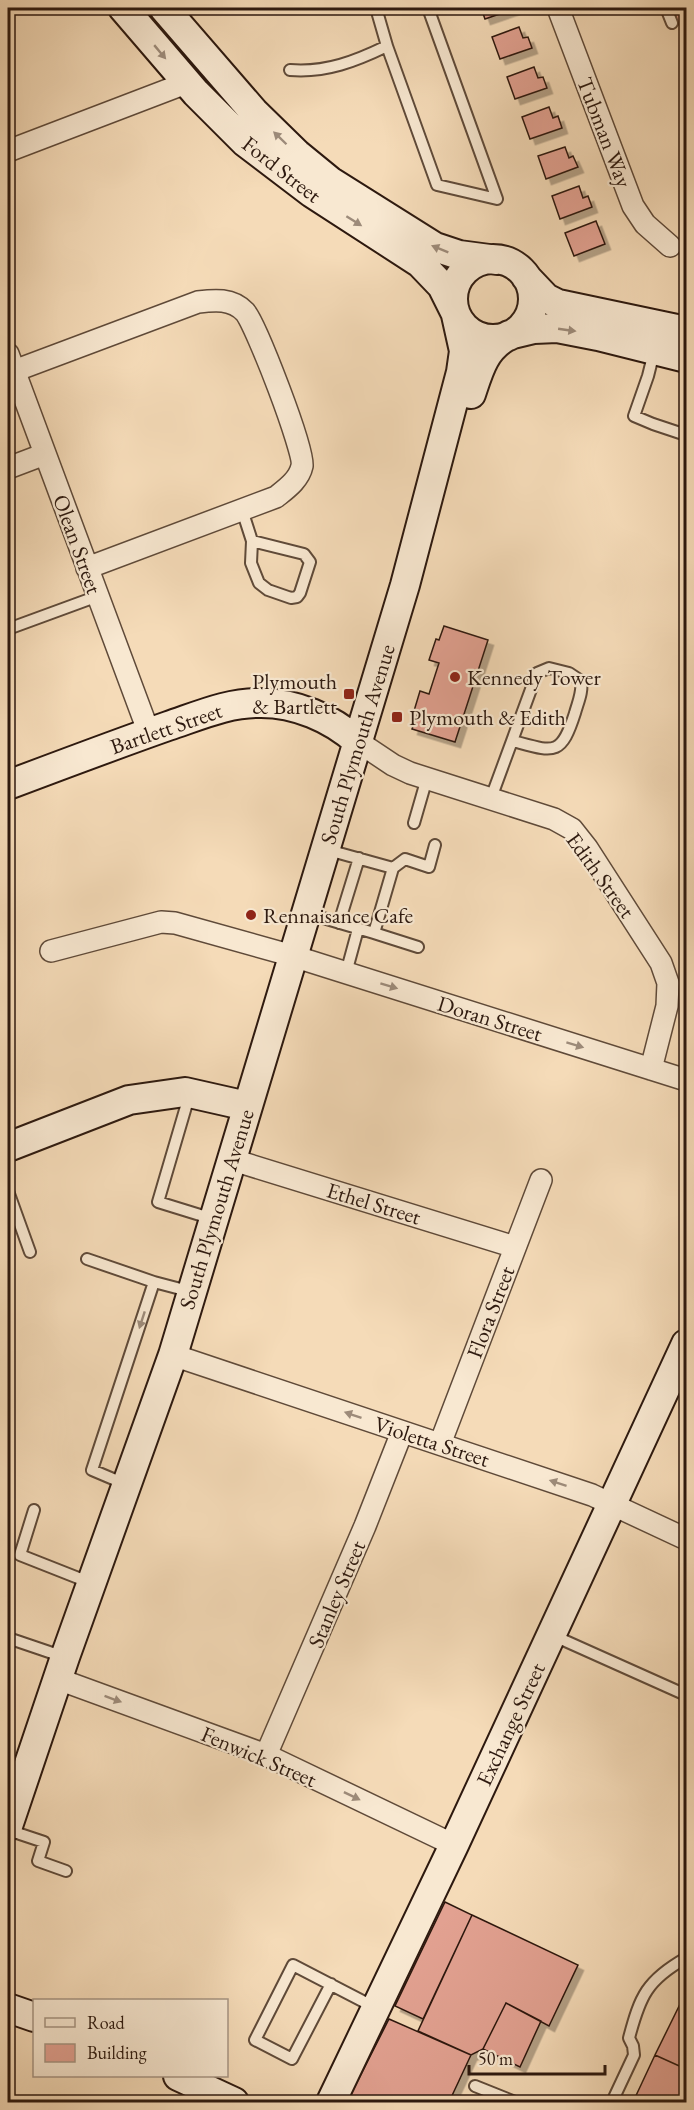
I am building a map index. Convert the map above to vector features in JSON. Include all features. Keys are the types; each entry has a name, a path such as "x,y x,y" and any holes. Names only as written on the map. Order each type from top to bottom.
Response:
{"main road":[{"name":"Ford Street","path":"123,8 186,83 246,142 291,178 334,208 420,263 442,286 455,314"},
{"name":"Ford Street","path":"164,8 254,112 297,154 330,180 362,203 435,247 459,255 497,260"},
{"path":"687,331 558,304 546,298 515,266 497,260 479,262 463,272 454,288 455,314 465,328 476,336 492,339 534,328 557,328 687,358"},
{"path":"508,336 523,325 531,310 532,291 526,277"},
{"name":"South Plymouth Avenue","path":"8,1828 61,1668 173,1354 405,585 462,372 464,351 455,314"},
{"name":"South Plymouth Avenue","path":"405,585 445,479 480,365 491,348 508,336"},
{"name":"Bartlett Street","path":"8,785 228,706 263,703 299,709 331,721 357,741"},
{"path":"8,1147 129,1100 185,1092 247,1106"},
{"name":"Exchange Street","path":"331,2103 687,1344"},
{"path":"8,2008 33,2017"},
{"path":"180,2077 234,2103"}],"street":[{"name":"Tubman Way","path":"558,8 633,206 645,224 670,246"},
{"path":"8,151 186,83"},
{"path":"11,363 198,302 222,299 244,311 256,330 297,441 302,465 293,482 276,497 87,568"},
{"name":"Olean Street","path":"11,363 149,733"},
{"path":"8,468 45,454"},
{"name":"Edith Street","path":"357,741 393,765 554,819 572,829 587,848 661,963 668,983 667,1006 651,1069"},
{"name":"Doran Street","path":"51,951 168,922 293,956 687,1080"},
{"name":"Ethel Street","path":"233,1160 515,1247"},
{"name":"Flora Street","path":"440,1444 541,1180"},
{"name":"Violetta Street","path":"173,1354 592,1495 687,1539"},
{"name":"Stanley Street","path":"266,1755 365,1526 402,1432"},
{"name":"Fenwick Street","path":"61,1668 266,1755 454,1845"}],"lane":[{"path":"376,8 387,46 437,185 497,199 428,8"},
{"path":"666,8 672,23"},
{"path":"291,70 326,69 358,60 387,46"},
{"path":"654,349 648,376 634,416 687,435"},
{"path":"242,510 252,541 251,563 259,583 268,590 291,598 297,597 307,573 310,562 308,558 304,554 252,541"},
{"path":"8,629 98,596"},
{"path":"491,798 537,673 549,668 568,673 581,681 582,689 568,734 563,742 545,750 513,741"},
{"path":"414,823 427,778"},
{"path":"374,933 380,898 393,868 405,859 429,867 435,845"},
{"path":"325,849 393,868"},
{"path":"339,923 353,889 359,858"},
{"path":"306,913 418,947"},
{"path":"346,973 358,929"},
{"path":"190,1093 158,1202 214,1219"},
{"path":"8,1191 30,1252"},
{"path":"87,1259 154,1282 192,1292"},
{"path":"126,1484 92,1470 154,1282"},
{"path":"34,1510 20,1555 91,1583"},
{"path":"552,1635 687,1695"},
{"path":"8,1638 61,1668"},
{"path":"8,1828 44,1842 38,1861 66,1871"},
{"path":"612,2103 634,2055 629,2038 637,2008 651,1982 687,1958"},
{"path":"331,1984 292,2059 255,2040 293,1965 331,1984 376,2008"},
{"path":"475,2086 515,2103"}],"building":[{"path":"481,8 517,8 485,19"},
{"path":"686,8 686,30 684,23 677,25 671,9"},
{"path":"519,27 523,38 528,37 532,48 500,59 492,37"},
{"path":"534,67 538,78 543,77 547,88 515,99 507,77"},
{"path":"549,107 553,118 558,116 562,128 530,139 522,117"},
{"path":"565,147 569,158 573,156 578,167 546,179 538,156"},
{"path":"579,186 583,198 588,196 592,207 560,219 552,196"},
{"path":"596,221 605,244 574,256 565,233"},
{"name":"Kennedy Tower","path":"444,626 488,640 455,742 412,729 418,712 414,711 420,691 429,694 439,663 429,660 436,639 439,640"},
{"path":"445,1902 472,1915 423,2019 395,2006"},
{"path":"472,1915 578,1965 549,2026 506,2003 483,2049 471,2055 418,2031"},
{"path":"686,1992 686,2069 655,2055"},
{"path":"506,2003 541,2021 520,2067 483,2049"},
{"path":"389,2019 471,2055 449,2102 347,2102"},
{"path":"655,2055 686,2069 686,2102 633,2102"}],"place":[{"name":"Kennedy Tower","path":"455,677"},
{"name":"Plymouth & Bartlett","path":"349,694"},
{"name":"Plymouth & Edith","path":"397,717"},
{"name":"Rennaisance Cafe","path":"251,915"}]}
